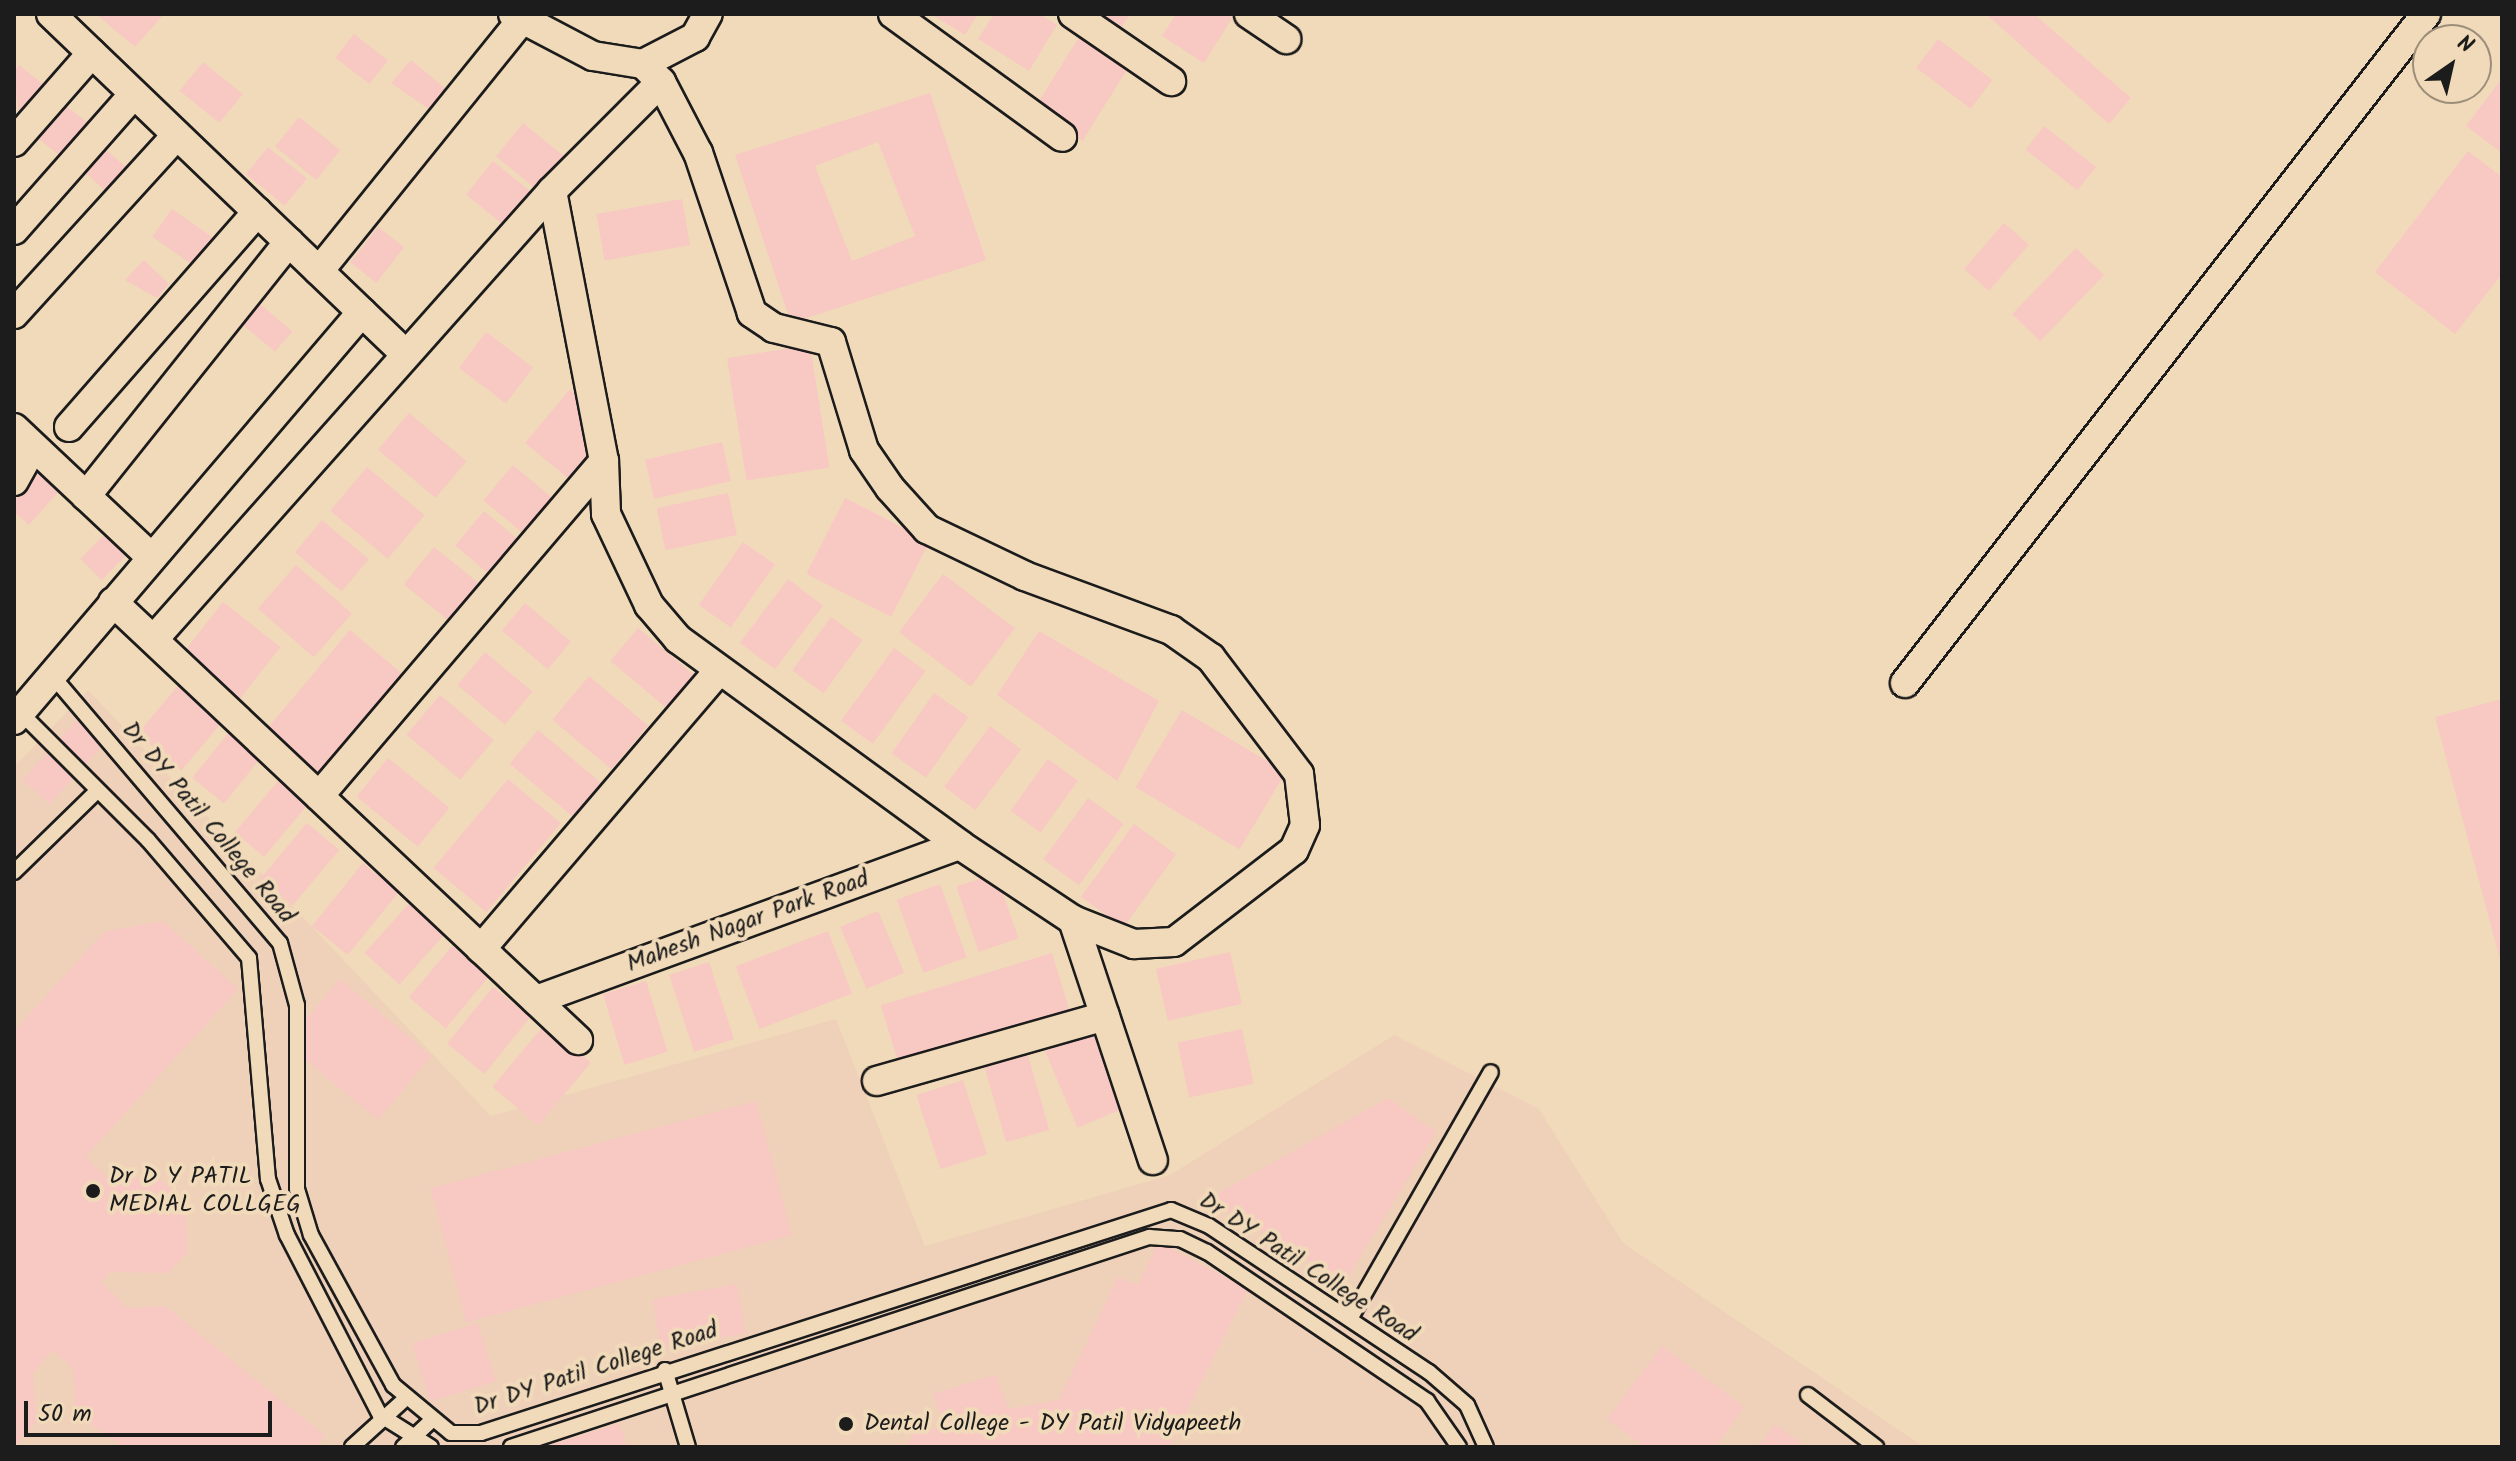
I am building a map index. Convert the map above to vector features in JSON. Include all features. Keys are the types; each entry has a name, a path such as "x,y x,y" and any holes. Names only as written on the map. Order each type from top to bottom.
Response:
{"street":[{"path":"51,14 406,355"},
{"path":"154,639 552,191 652,73 695,37 708,14"},
{"path":"893,14 1062,137"},
{"path":"1073,14 1171,81"},
{"path":"1249,14 1286,39"},
{"path":"1905,683 2426,14"},
{"path":"319,271 518,16 593,56 652,73 698,153 752,313 774,328 831,342 864,450 927,529 1025,576 1171,630 1211,658 1299,774 1305,825 1294,850 1174,942 1134,944 1073,920 960,845 717,673 649,605 606,514 604,461 552,191"},
{"path":"14,142 92,53"},
{"path":"14,230 134,94"},
{"path":"14,314 177,135"},
{"path":"69,427 257,212"},
{"path":"86,496 289,242"},
{"path":"17,716 56,680 113,602 362,312"},
{"path":"24,437 151,557"},
{"path":"14,481 24,437"},
{"path":"319,796 604,461"},
{"path":"113,602 578,1040"},
{"path":"481,949 717,673"},
{"name":"Mahesh Nagar Park Road","path":"536,1000 960,845"},
{"path":"1073,920 1153,1160"},
{"path":"877,1081 1105,1016"}],"lane":[{"name":"Dr DY Patil College Road","path":"56,680 280,943 297,1005 297,1189 311,1235 405,1399 451,1433 481,1433 665,1370 1171,1210 1209,1226 1350,1319 1467,1405 1486,1447"},
{"path":"17,716 97,791 249,958 268,1179 287,1235 380,1415 408,1442 431,1447"},
{"path":"14,872 97,791"},
{"path":"1350,1319 1491,1072"},
{"name":"Dr DY Patil College Road","path":"511,1447 675,1396 1149,1237 1180,1239 1427,1401 1459,1447"},
{"path":"665,1370 688,1447"},
{"path":"1808,1395 1876,1447"},
{"path":"352,1447 380,1415 405,1399"},
{"path":"408,1442 433,1419"}],"shaded area":[{"path":"88,690 491,1116 836,1019 925,1246 1170,1175 1394,1035 1539,1109 1623,1243 1924,1447 14,1447 14,767"}],"building":[{"path":"96,14 164,14 135,47"},
{"path":"931,14 978,14 965,35"},
{"path":"994,14 1040,14 1057,25 1029,71 978,39"},
{"path":"1091,14 1130,14 1119,31"},
{"path":"1176,14 1227,14 1232,18 1204,63 1162,36"},
{"path":"1986,14 2034,14 2131,98 2109,124"},
{"path":"354,34 388,60 369,84 336,58"},
{"path":"1079,37 1128,68 1083,141 1033,110"},
{"path":"1938,39 1992,80 1971,109 1916,68"},
{"path":"411,60 446,89 429,109 391,83"},
{"path":"203,62 243,94 219,123 180,91"},
{"path":"19,65 44,85 19,117 14,71"},
{"path":"2502,78 2502,153 2466,126 2482,104 2492,104 2492,91"},
{"path":"930,93 986,260 791,323 735,155","holes":["878,142 915,236 852,261 815,166"]},
{"path":"58,100 89,123 63,158 32,134"},
{"path":"299,117 340,150 316,180 275,147"},
{"path":"523,123 564,156 537,190 496,156"},
{"path":"2044,126 2096,167 2078,190 2026,150"},
{"path":"97,142 133,173 113,197 77,165"},
{"path":"268,147 307,178 285,206 246,174"},
{"path":"2468,151 2502,177 2502,274 2455,334 2375,272"},
{"path":"493,161 537,196 509,230 466,194"},
{"path":"682,199 690,245 604,260 596,214"},
{"path":"172,209 215,239 195,267 152,237"},
{"path":"2004,223 2029,245 1989,291 1964,269"},
{"path":"378,227 404,247 376,283 350,262"},
{"path":"2076,248 2104,275 2040,341 2012,314"},
{"path":"144,260 169,284 157,298 125,280"},
{"path":"254,299 292,331 275,352 237,320"},
{"path":"486,332 533,368 506,403 459,368"},
{"path":"810,345 829,467 746,481 727,358"},
{"path":"570,389 592,417 590,454 569,479 525,443"},
{"path":"409,413 466,461 436,498 378,450"},
{"path":"722,442 731,481 654,499 645,460"},
{"path":"513,465 553,498 523,534 483,500"},
{"path":"367,467 424,515 388,559 330,511"},
{"path":"42,469 62,488 29,525 14,512 14,501"},
{"path":"728,493 737,535 666,550 657,508"},
{"path":"845,498 930,541 891,617 806,574"},
{"path":"484,511 524,544 495,579 455,545"},
{"path":"322,520 369,559 342,591 295,552"},
{"path":"110,529 131,550 102,580 80,559"},
{"path":"743,542 775,564 731,627 699,605"},
{"path":"434,547 478,583 448,620 404,584"},
{"path":"296,565 352,614 314,657 258,609"},
{"path":"943,574 1015,628 971,686 899,632"},
{"path":"788,579 823,605 775,669 740,643"},
{"path":"223,602 281,647 238,701 181,656"},
{"path":"525,603 571,642 548,669 502,631"},
{"path":"831,617 863,640 824,693 792,670"},
{"path":"638,628 694,675 666,708 610,661"},
{"path":"350,630 407,678 322,780 265,732"},
{"path":"1039,631 1159,701 1117,781 997,695"},
{"path":"894,648 926,671 873,744 841,721"},
{"path":"485,652 532,692 505,725 457,685"},
{"path":"589,676 648,725 611,769 552,720"},
{"path":"182,681 226,718 181,770 138,734"},
{"path":"934,693 968,717 926,778 892,754"},
{"path":"440,695 494,740 460,780 407,735"},
{"path":"2502,699 2502,962 2501,963 2435,717"},
{"path":"1182,710 1286,772 1239,849 1136,787"},
{"path":"85,711 112,735 50,804 23,780"},
{"path":"990,726 1021,749 975,810 944,787"},
{"path":"538,730 602,783 573,817 510,764"},
{"path":"230,731 262,757 224,803 192,778"},
{"path":"388,758 449,808 418,847 357,797"},
{"path":"1048,759 1078,781 1040,833 1010,811"},
{"path":"508,779 561,823 486,912 433,868"},
{"path":"278,781 307,805 264,857 235,832"},
{"path":"1088,798 1124,824 1079,885 1043,859"},
{"path":"307,823 339,850 293,905 261,878"},
{"path":"1134,824 1176,855 1123,927 1081,897"},
{"path":"363,863 399,892 348,955 312,926"},
{"path":"996,873 1018,938 979,952 956,887"},
{"path":"940,884 967,957 923,973 897,900"},
{"path":"414,898 449,929 399,984 364,953"},
{"path":"878,911 904,973 866,989 840,927"},
{"name":"Dr D Y PATIL MEDIAL COLLGEG","path":"163,921 238,989 85,1157 108,1178 160,1179 185,1203 187,1253 168,1273 110,1272 101,1282 128,1308 165,1306 325,1436 315,1447 124,1447 75,1415 73,1368 53,1350 33,1373 36,1423 14,1447 14,1031 105,931"},
{"path":"828,931 852,994 760,1029 736,966"},
{"path":"452,946 489,977 446,1028 409,997"},
{"path":"1230,952 1242,1004 1168,1021 1156,969"},
{"path":"1052,953 1070,1013 899,1066 881,1005"},
{"path":"709,962 734,1039 694,1052 669,975"},
{"path":"340,979 431,1056 378,1120 305,1059 304,1022"},
{"path":"646,981 668,1052 625,1065 603,994"},
{"path":"493,987 530,1017 484,1074 447,1044"},
{"path":"545,1024 591,1063 538,1125 492,1087"},
{"path":"1242,1029 1254,1084 1189,1097 1177,1043"},
{"path":"1093,1031 1125,1107 1078,1128 1045,1051"},
{"path":"1027,1052 1049,1130 1006,1142 984,1064"},
{"path":"963,1080 987,1154 941,1169 916,1095"},
{"path":"1388,1098 1436,1132 1345,1282 1208,1199"},
{"path":"756,1101 792,1235 466,1322 430,1188"},
{"path":"1158,1242 1248,1289 1169,1447 906,1447 914,1432 945,1427 933,1394 995,1375 1009,1409 1059,1400 1118,1277 1138,1285"},
{"path":"737,1284 746,1333 661,1348 652,1299"},
{"path":"478,1323 496,1381 430,1402 412,1343"},
{"path":"1662,1346 1744,1407 1715,1447 1645,1447 1607,1419"},
{"path":"619,1423 627,1447 548,1447 548,1446"},
{"path":"1775,1424 1806,1447 1758,1447"}],"place":[{"name":"Dr D Y PATIL MEDIAL COLLGEG","path":"93,1191"},
{"name":"Dental College - DY Patil Vidyapeeth","path":"846,1424"}]}
